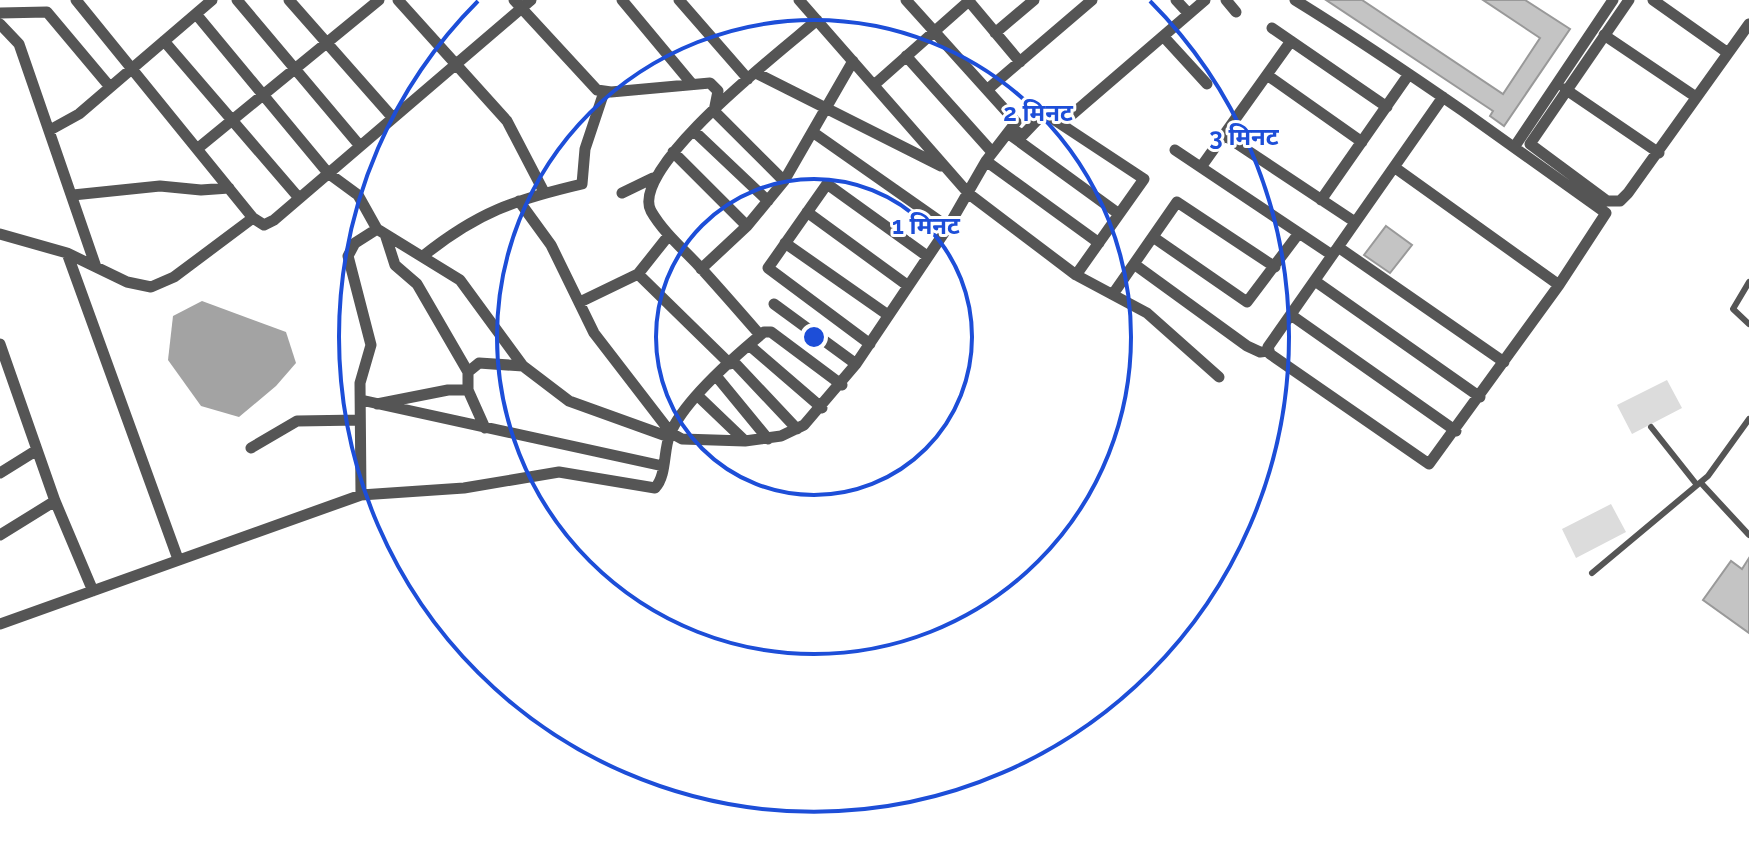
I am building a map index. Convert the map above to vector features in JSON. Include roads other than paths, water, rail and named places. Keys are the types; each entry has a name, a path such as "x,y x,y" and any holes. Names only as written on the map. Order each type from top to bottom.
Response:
{"street":[{"path":"76,0 253,218 264,225 393,118 518,4 531,0"},
{"path":"191,0 263,95 328,173 358,195 382,233 395,265 417,284 468,372 468,390 485,428"},
{"path":"50,130 79,114 212,0"},
{"path":"237,0 360,146"},
{"path":"289,0 393,118"},
{"path":"197,149 379,0"},
{"path":"398,0 515,130 525,160 544,192"},
{"path":"622,0 692,84"},
{"path":"679,0 752,76 948,170"},
{"path":"799,0 969,194 1076,275 1147,313 1219,377"},
{"path":"361,495 362,370 371,345 348,256 355,243 382,233 460,280 523,366 569,401 682,439 745,441 768,439 797,429 822,408 870,344 969,194 989,157 1010,132 1015,119 906,0"},
{"path":"874,85 969,0 1020,62"},
{"path":"995,33 1034,0"},
{"path":"1072,0 1080,10"},
{"path":"988,89 1092,0"},
{"path":"1176,0 1189,14"},
{"path":"1061,124 1205,0"},
{"path":"1226,0 1236,12"},
{"path":"1134,264 1247,346 1260,352 1268,351 1429,464 1456,431 1559,285 1606,213 1515,146 1295,0"},
{"path":"1515,146 1613,0"},
{"path":"1629,0 1530,144 1607,201 1624,198 1749,24"},
{"path":"1653,0 1728,53"},
{"path":"518,4 586,81 604,92 710,83 718,91 714,111"},
{"path":"0,13 47,12 110,87"},
{"path":"760,335 669,235 648,202 653,178 673,152 752,76 817,20"},
{"path":"0,24 19,44 96,267"},
{"path":"1272,28 1387,107"},
{"path":"1604,35 1696,97"},
{"path":"1163,36 1207,84"},
{"path":"164,41 299,198"},
{"path":"1201,167 1291,41"},
{"path":"906,56 989,157 1099,243"},
{"path":"701,269 747,226 784,181 853,61"},
{"path":"1321,200 1409,74"},
{"path":"1267,75 1362,142"},
{"path":"1565,89 1659,153"},
{"path":"423,256 462,225 544,192 582,184 585,149 604,92"},
{"path":"1268,351 1443,97"},
{"path":"714,111 784,181"},
{"path":"1010,132 1023,135 1044,113 1144,179 1076,275"},
{"path":"694,131 768,201"},
{"path":"1010,132 1119,214"},
{"path":"814,133 948,227"},
{"path":"1224,135 1355,222"},
{"path":"1175,150 1299,233 1335,251 1504,362"},
{"path":"673,152 747,226"},
{"path":"1394,167 1559,285"},
{"path":"622,193 653,178"},
{"path":"870,344 768,268 827,184 927,256"},
{"path":"73,195 160,186 209,190 229,188"},
{"path":"519,201 551,245 594,333 670,435"},
{"path":"1113,294 1177,202 1275,267"},
{"path":"807,212 907,285"},
{"path":"0,234 67,253 137,285 160,285 253,218"},
{"path":"1153,237 1247,302 1299,233"},
{"path":"580,302 638,274 669,235"},
{"path":"785,243 888,315"},
{"path":"67,253 178,559"},
{"path":"638,274 797,429"},
{"path":"1315,281 1480,397"},
{"path":"774,304 856,364"},
{"path":"1291,315 1456,431"},
{"path":"0,624 361,495 438,491 559,472 652,489 659,486 670,435 685,409 760,335 771,332 842,385"},
{"path":"0,344 3,365 93,591"},
{"path":"749,345 822,408"},
{"path":"468,372 479,363 523,366"},
{"path":"717,377 768,439"},
{"path":"376,404 448,390 468,390"},
{"path":"698,396 745,441"},
{"path":"361,400 663,466"},
{"path":"251,448 297,421 360,420"},
{"path":"0,473 37,450"},
{"path":"0,535 55,501"}],"lane":[{"path":"1749,282 1733,309 1749,324"},
{"path":"1592,573 1699,484 1749,419"},
{"path":"1651,427 1699,484 1749,535"}]}
